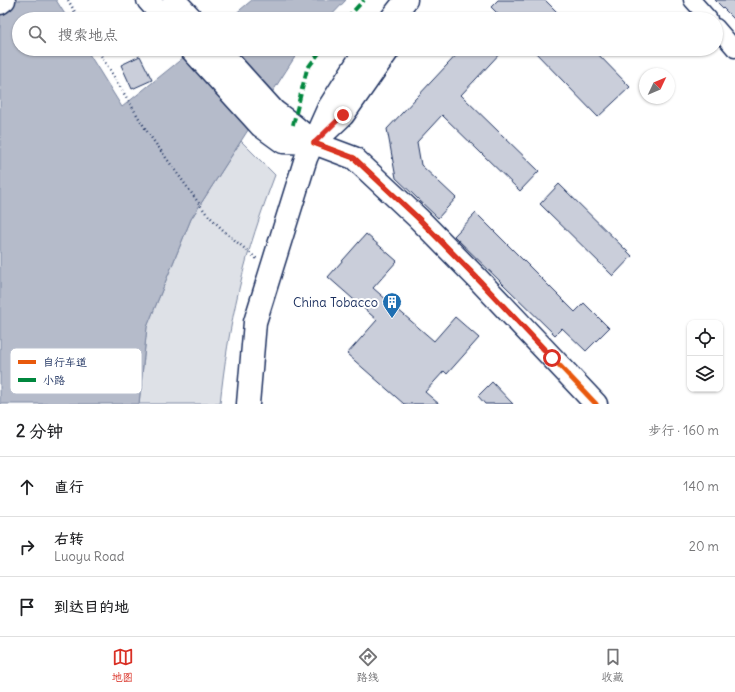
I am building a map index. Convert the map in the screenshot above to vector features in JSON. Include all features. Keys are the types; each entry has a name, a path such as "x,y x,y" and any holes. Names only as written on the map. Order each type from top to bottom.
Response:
{"main road":[{"path":"0,3 4,0"},
{"path":"148,0 159,12"},
{"path":"174,0 185,12"},
{"path":"397,12 406,0"},
{"path":"415,12 423,0"},
{"path":"199,56 267,118 293,124 314,143 354,158 418,218 596,404"},
{"path":"223,56 267,118"},
{"path":"248,404 255,322 306,158 328,109 362,56"},
{"path":"314,143 343,115 384,56"}],"street":[{"path":"692,0 703,12"},
{"path":"723,35 735,49"}],"path":[{"path":"68,0 75,12"},
{"path":"101,56 148,132 206,213 225,232 271,271"}],"shaded area":[{"path":"241,141 275,175 255,231 239,289 223,375 220,404 139,404 140,394 142,394 142,375 147,327 191,219"}],"water":[{"path":"0,0 56,0 64,12 12,12 12,56 90,56 122,107 185,56 296,56 191,219 147,327 142,375 142,348 10,348 10,394 140,394 139,404 0,404"},
{"path":"252,0 346,0 335,12 237,12"}],"building":[{"path":"498,0 545,0 557,12 496,12 491,7"},
{"path":"715,0 735,0 735,20"},
{"path":"140,56 152,80 132,89 121,65"},
{"path":"455,56 497,56 461,95 539,171 520,191 442,115 417,142 421,165 456,198 438,218 396,178 387,129"},
{"path":"539,56 600,56 630,87 598,117"},
{"path":"559,184 632,256 613,276 540,204"},
{"path":"476,213 575,312 584,303 609,328 586,351 562,328 555,335 454,236"},
{"name":"China Tobacco","path":"366,234 397,261 373,288 434,341 455,317 479,338 447,374 444,371 425,392 439,404 404,404 347,354 377,320 328,277"},
{"path":"492,382 513,404 485,404 478,396"}],"marked path":[{"path":"353,12 364,0"},
{"path":"293,125 307,69 317,56"}],"cycle path":[{"path":"314,143 354,158 418,218 596,404"}],"place":[{"name":"China Tobacco","path":"392,319"}],"route":[{"path":"343,115 314,143 354,158 418,218 552,358"}]}
